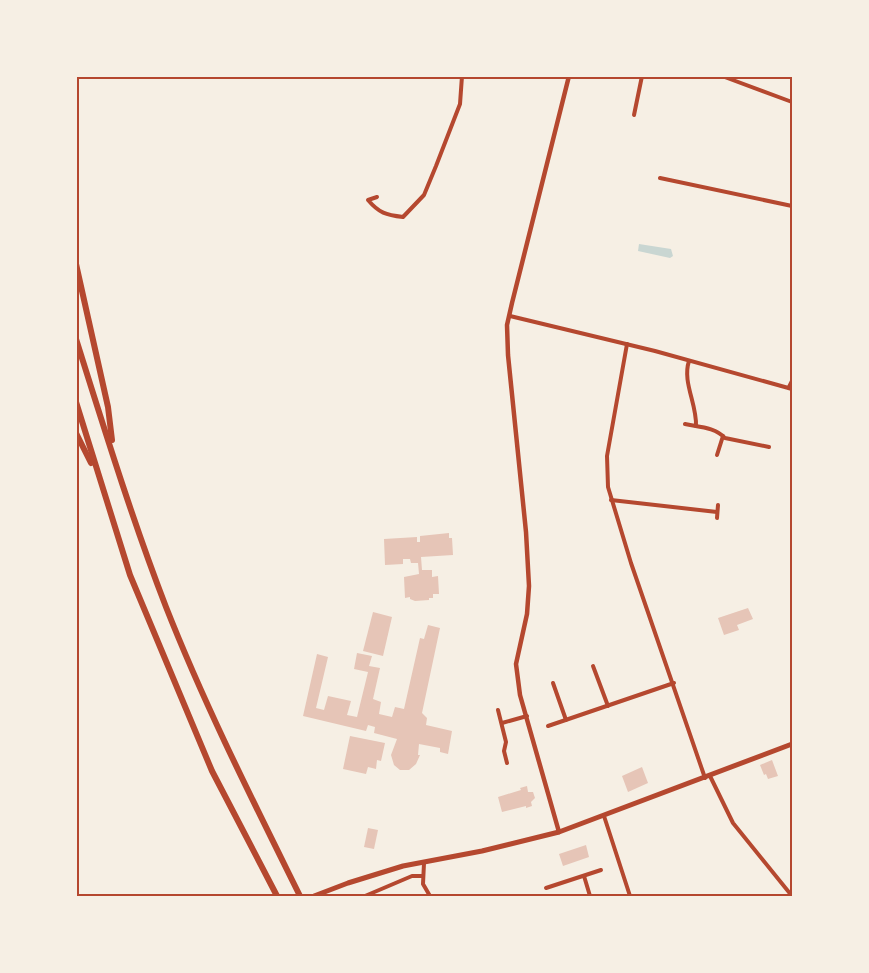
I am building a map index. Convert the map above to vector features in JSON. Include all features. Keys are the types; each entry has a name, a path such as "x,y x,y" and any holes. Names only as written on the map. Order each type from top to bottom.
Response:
{"highway":[{"path":"76,264 108,407 113,454"},
{"path":"76,339 166,607 222,737 300,897"},
{"path":"76,402 130,575 212,771 277,897"},
{"path":"76,433 97,474"}],"main road":[{"path":"315,896 366,876 508,846 559,832 792,744"}],"street":[{"path":"377,197 368,200 375,209 383,215 403,217 424,195 460,104 462,76"},
{"path":"559,832 516,674 516,664 527,614 529,586 507,337 510,316 569,76"},
{"path":"634,115 642,76"},
{"path":"722,76 733,78 792,102"},
{"path":"660,178 792,206"},
{"path":"510,316 627,344 791,388 792,381"},
{"path":"627,344 607,456 608,487 611,500 631,563 708,777 734,823 792,897"},
{"path":"689,361 687,375 697,414 696,426"},
{"path":"685,424 769,447"},
{"path":"717,455 723,436"},
{"path":"611,500 717,515 718,505"},
{"path":"593,666 608,706"},
{"path":"554,683 566,720"},
{"path":"548,726 674,683"},
{"path":"498,710 506,742 504,751 507,763"},
{"path":"501,723 526,716"},
{"path":"604,816 630,897"},
{"path":"424,863 423,884 430,897"},
{"path":"546,888 601,870"},
{"path":"365,897 412,876 422,876"},
{"path":"584,876 590,897"}],"shaded area":[{"path":"639,244 671,249 673,256 670,258 638,251"}],"building":[{"path":"449,533 449,538 452,538 453,555 421,557 422,570 432,570 432,577 438,576 439,594 433,594 433,598 429,600 415,601 410,597 405,598 404,577 419,574 418,563 411,563 410,559 403,559 403,564 385,565 384,539 417,537 417,542 420,542 420,536"},
{"path":"748,608 753,619 737,625 739,630 724,635 718,618"},
{"path":"373,612 392,617 383,656 363,651"},
{"path":"428,625 440,628 422,713 427,718 426,725 452,731 448,754 440,752 440,748 419,744 418,755 420,755 416,764 409,770 400,770 394,765 391,755 397,739 374,733 375,727 368,725 366,731 303,716 317,654 328,657 316,708 324,710 328,696 351,701 347,715 357,717 368,672 354,669 357,653 372,656 369,666 380,668 373,699 381,702 379,714 392,717 395,707 404,709 420,638 424,639"},
{"path":"350,736 385,743 381,761 377,760 376,769 368,767 366,774 343,769"},
{"path":"772,760 778,776 768,779 760,765"},
{"path":"642,767 648,783 628,792 622,776"},
{"path":"527,786 528,792 533,792 535,798 531,802 532,806 502,812 498,797"},
{"path":"368,828 378,830 374,849 364,847"},
{"path":"586,845 589,857 563,866 559,854"}]}
